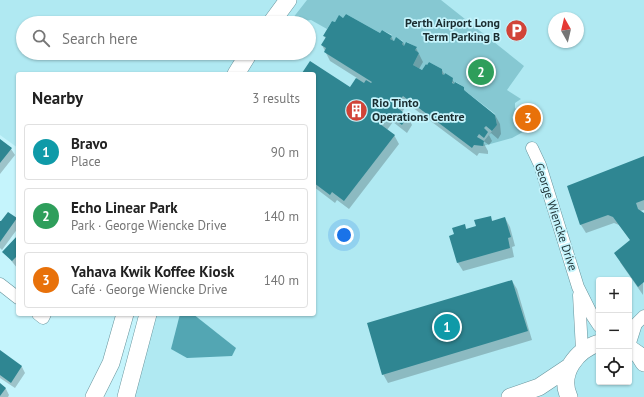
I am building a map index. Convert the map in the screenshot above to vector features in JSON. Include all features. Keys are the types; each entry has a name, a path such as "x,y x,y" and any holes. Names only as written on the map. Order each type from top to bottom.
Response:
{"main road":[{"path":"276,16 288,0"},
{"path":"237,72 245,60"},
{"path":"94,397 111,363 124,316"},
{"path":"126,397 147,316"},
{"path":"569,397 566,380 572,361 582,350 596,344"},
{"path":"633,348 644,363"},
{"path":"510,397 539,387 569,367"}],"street":[{"name":"George Wiencke Drive","path":"532,148 540,165 578,287 596,322"},
{"path":"0,284 16,296"},
{"name":"George Wiencke Drive","path":"578,287 582,350"},
{"path":"633,348 636,324 642,317"}],"shaded area":[{"path":"0,0 644,0 644,397 126,397 147,316 316,316 316,72 16,72 16,147 0,135"},
{"path":"307,0 441,0 524,66 507,90 521,99 515,103 515,108 518,111 512,117 515,126 523,132 512,138 483,146 484,141 497,125 495,114 464,90 464,87 456,82 454,84 445,73 444,75 442,74 442,69 429,62 422,70 413,65 419,53 415,50 416,47 407,42 404,46 402,44 403,41 396,38 394,41 390,39 392,35 382,30 380,33 346,14 343,18 339,16 335,22 332,21 327,29 316,23 316,16 294,16"},
{"path":"179,316 196,316 236,348 232,356 187,358 171,349"}],"building":[{"name":"Rio Tinto Operations Centre","path":"346,14 380,33 382,30 392,36 390,39 394,41 396,37 403,42 402,44 404,46 406,42 417,47 415,50 419,53 413,65 422,70 429,62 442,69 442,74 444,75 445,73 453,78 452,83 454,84 455,82 464,87 464,90 495,115 497,125 492,131 486,126 484,128 488,132 484,138 479,134 477,137 484,141 483,146 474,145 472,148 403,96 395,106 408,116 402,125 387,114 380,124 395,135 344,201 332,192 330,195 316,184 316,72 303,72 310,61 350,87 356,78 364,83 366,80 371,83 372,82 324,52 326,48 321,45 326,37 323,36 332,21 335,22 339,15 343,18"},
{"path":"530,113 532,119 526,122 524,116"},
{"path":"0,139 12,148 0,163"},
{"path":"644,156 644,200 636,203 638,209 644,213 644,282 638,287 614,253 630,240 613,217 608,215 580,225 567,186"},
{"path":"8,212 16,217 0,242 0,221"},
{"path":"491,216 492,221 505,217 511,237 508,238 510,248 457,263 449,236 454,234 452,228 465,224 466,229 476,226 474,220"},
{"path":"16,237 16,257 12,261 2,252"},
{"path":"512,280 528,331 382,375 367,323"},
{"path":"0,350 22,366 11,383 0,375"},
{"path":"0,383 6,388 0,396"}],"place":[{"name":"Perth Airport Long Term Parking B","path":"516,30"},
{"name":"Echo Linear Park","path":"481,72"},
{"name":"Rio Tinto Operations Centre","path":"357,110"},
{"name":"Yahava Kwik Koffee Kiosk","path":"528,118"},
{"name":"Bravo","path":"447,327"}]}
